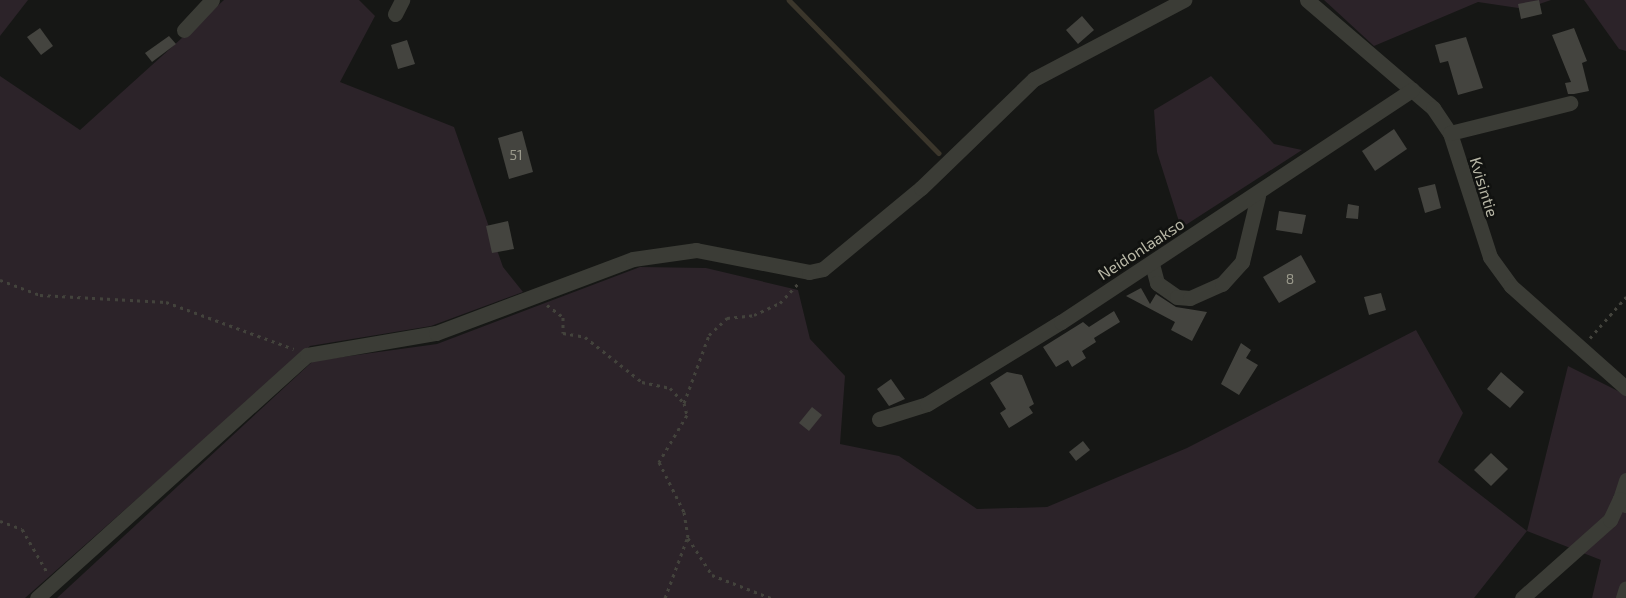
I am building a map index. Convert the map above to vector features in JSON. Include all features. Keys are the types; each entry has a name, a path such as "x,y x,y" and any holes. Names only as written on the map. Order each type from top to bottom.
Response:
{"street":[{"path":"184,30 212,0"},
{"path":"395,15 402,0"},
{"path":"37,598 52,581 307,355 436,333 536,298 633,259 696,250 809,272 823,269 850,249 1034,79 1184,0"},
{"name":"Kvisintie","path":"1307,0 1412,90 1450,133 1490,257 1511,286 1580,350 1626,388"},
{"name":"Neidonlaakso","path":"879,419 927,404 1258,196 1412,90"},
{"path":"1450,133 1570,103"},
{"path":"1152,264 1157,283 1177,297 1190,298 1222,284 1242,262 1258,196"},
{"path":"1522,598 1610,520 1623,502 1626,480"},
{"path":"1623,598 1626,588"}],"path":[{"path":"684,403 709,335 727,318 754,315 780,303 809,272"},
{"path":"0,280 40,295 166,302 204,312 307,355"},
{"path":"1580,350 1626,297"},
{"path":"536,298 563,317 563,333 585,337 642,382 670,387 684,403 687,415 659,462 684,512 688,538 712,575 771,598"},
{"path":"0,521 22,529 52,581"},
{"path":"665,598 688,538"}],"shaded area":[{"path":"0,0 28,0 0,36"},
{"path":"224,0 359,0 375,16 340,82 454,127 503,267 523,292 431,326 310,346 25,598 0,598 0,76 80,130"},
{"path":"1324,0 1551,0 1525,9 1478,2 1374,46"},
{"path":"1584,0 1626,0 1626,51 1619,49"},
{"path":"1211,76 1274,144 1302,150 1181,228 1157,152 1154,110"},
{"path":"640,267 706,268 798,290 810,339 845,376 840,444 899,456 977,509 1047,507 1187,448 1416,330 1463,413 1438,462 1527,531 1474,598 57,598 313,361 437,344"},
{"path":"1568,366 1626,395 1626,598 1592,598 1601,560 1527,531"}],"building":[{"path":"1539,0 1542,14 1521,19 1518,4"},
{"path":"1082,16 1094,30 1078,44 1066,30"},
{"path":"40,28 53,46 41,55 27,37"},
{"path":"1574,28 1587,61 1582,63 1589,91 1568,94 1565,83 1571,82 1552,35"},
{"path":"169,36 176,44 152,62 145,53"},
{"path":"1466,37 1483,88 1458,95 1448,61 1440,63 1435,45"},
{"path":"407,40 415,64 398,69 391,45"},
{"path":"1394,129 1407,149 1375,171 1362,151"},
{"path":"522,131 533,172 509,179 498,138"},
{"path":"1435,184 1441,208 1425,213 1418,188"},
{"path":"1348,204 1359,206 1358,219 1346,218"},
{"path":"1279,211 1306,215 1302,234 1276,230"},
{"path":"508,221 514,249 492,253 486,226"},
{"path":"1301,255 1316,282 1279,303 1263,277"},
{"path":"1141,288 1150,304 1156,294 1176,307 1207,312 1192,341 1171,330 1175,322 1126,296"},
{"path":"1381,293 1386,310 1369,315 1364,297"},
{"path":"1114,311 1120,322 1094,338 1096,342 1082,351 1086,358 1072,367 1068,360 1056,367 1043,347 1083,322 1089,327"},
{"path":"1241,343 1251,350 1246,358 1258,365 1239,395 1221,384"},
{"path":"1007,372 1022,375 1034,404 1029,407 1033,413 1009,428 1000,413 1006,409 990,383"},
{"path":"1501,372 1524,392 1510,408 1487,389"},
{"path":"891,379 905,399 889,406 877,389"},
{"path":"812,407 822,415 809,431 799,423"},
{"path":"1083,441 1090,450 1076,461 1069,452"},
{"path":"1491,453 1508,469 1491,486 1474,470"}],"waterway":[{"path":"789,0 939,153"}]}
